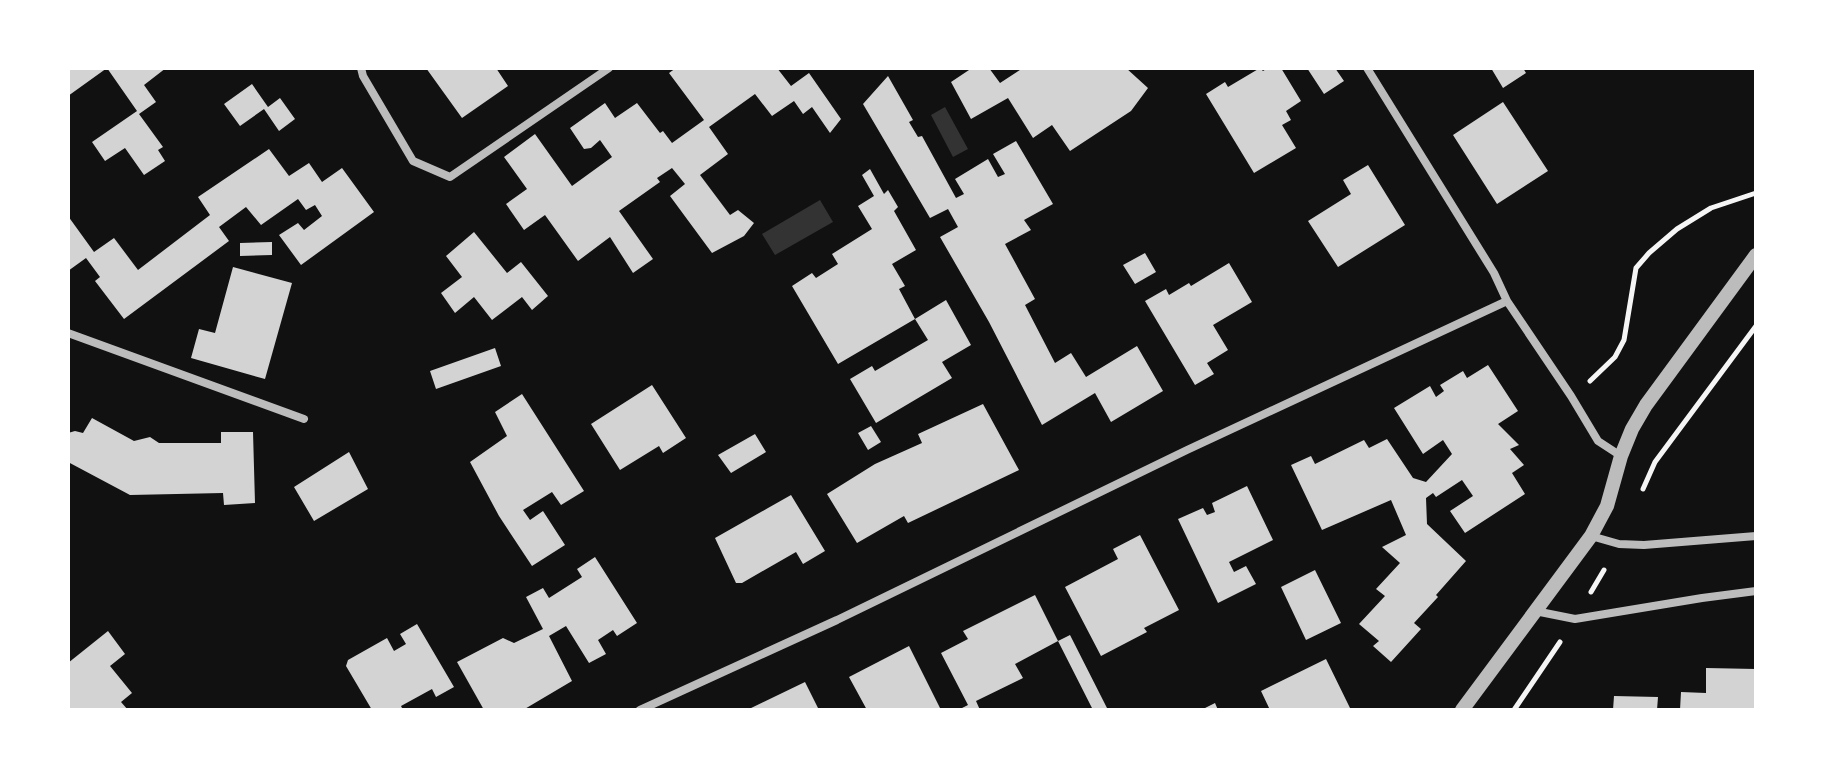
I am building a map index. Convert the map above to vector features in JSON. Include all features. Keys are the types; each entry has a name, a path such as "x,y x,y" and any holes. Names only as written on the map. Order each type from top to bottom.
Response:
{"street":[{"path":"361,68 413,161 450,177 609,68"},
{"path":"1367,68 1494,273 1507,301 1598,441 1621,456"},
{"path":"1462,710 1591,536 1607,506 1632,429 1646,405 1756,255"},
{"path":"640,710 837,620 1187,450 1507,301"},
{"path":"68,333 304,419"},
{"path":"1591,536 1619,544 1644,545 1756,536"},
{"path":"1535,611 1575,619 1756,591"}],"path":[{"path":"1571,396 1615,357 1624,340 1636,268 1649,253 1677,229 1711,208 1756,193"},
{"path":"1643,490 1655,462 1756,326"}],"shaded area":[{"path":"945,107 968,149 953,157 931,115"},
{"path":"820,200 833,222 775,255 762,234"}],"building":[{"path":"68,68 107,68 68,96"},
{"path":"107,68 166,68 144,85 156,102 139,114 163,147 158,150 165,161 144,175 125,148 105,161 92,142 137,111"},
{"path":"426,68 496,68 508,86 462,118"},
{"path":"676,68 777,68 791,86 809,73 841,119 830,133 812,107 803,114 794,101 772,116 755,94 709,127 728,154 700,175 730,215 738,210 754,223 744,236 712,253 670,196 685,184 672,168 657,178 660,182 619,211 653,259 633,273 610,237 578,261 545,215 524,230 506,204 527,189 504,157 535,134 572,186 612,157 600,140 591,148 584,149 570,128 605,103 615,118 637,103 660,133 663,131 672,143 704,120 669,73"},
{"path":"972,68 989,68 1000,83 1023,68 1126,68 1148,88 1131,111 1070,151 1052,125 1033,138 1008,98 971,119 951,82"},
{"path":"1260,68 1263,71 1281,68 1301,101 1286,111 1291,120 1282,125 1296,148 1254,173 1206,94 1225,82 1228,87"},
{"path":"1307,68 1335,68 1344,81 1324,94"},
{"path":"1491,68 1523,68 1526,73 1503,88"},
{"path":"888,76 913,120 909,122 918,137 922,136 956,198 964,194 955,179 988,159 998,177 1005,174 993,154 1016,141 1053,204 1024,220 1031,230 1005,244 1035,299 1025,305 1055,363 1071,353 1086,377 1137,346 1163,391 1111,422 1095,393 1042,425 989,322 940,237 958,227 948,209 930,218 863,104"},
{"path":"252,84 268,107 280,98 295,119 279,131 264,109 240,126 224,104"},
{"path":"1503,102 1548,171 1497,204 1453,135"},
{"path":"269,149 289,176 309,163 322,182 342,168 374,212 301,265 279,235 298,223 304,230 322,216 315,205 306,210 298,199 261,225 246,207 219,227 229,241 124,319 95,281 100,277 86,258 68,271 68,216 94,252 114,238 138,270 210,215 198,197"},
{"path":"1368,165 1405,225 1338,267 1308,221 1351,194 1343,180"},
{"path":"870,169 884,194 888,190 898,207 894,211 916,250 892,264 905,286 899,289 915,319 838,364 792,286 812,273 816,278 838,264 832,254 872,229 858,206 874,196 862,175"},
{"path":"474,232 507,273 521,262 548,296 532,310 522,297 492,320 474,297 455,313 441,293 462,277 446,256"},
{"path":"272,242 272,255 240,256 240,243"},
{"path":"1145,253 1156,272 1135,284 1123,265"},
{"path":"1229,263 1252,302 1213,325 1228,350 1207,363 1214,374 1195,385 1145,301 1166,289 1169,295 1189,283 1191,286"},
{"path":"233,267 292,283 265,379 191,358 199,329 215,333"},
{"path":"946,300 971,345 942,362 952,378 876,423 850,379 872,366 875,371 928,340 915,319"},
{"path":"495,348 501,366 436,389 430,371"},
{"path":"1488,365 1518,411 1498,424 1519,445 1510,449 1524,465 1512,473 1525,494 1465,533 1450,511 1473,496 1462,480 1436,497 1433,493 1426,498 1427,524 1466,561 1414,623 1421,629 1391,662 1373,646 1379,641 1359,624 1385,596 1376,589 1400,563 1382,547 1406,535 1391,500 1322,530 1291,465 1311,456 1315,464 1364,440 1369,448 1387,439 1413,478 1426,482 1452,454 1443,440 1423,454 1394,408 1430,386 1436,397 1444,391 1440,385 1463,371 1467,378"},
{"path":"652,385 686,438 663,453 659,446 620,470 591,424"},
{"path":"522,394 584,491 561,505 552,492 523,510 530,520 543,511 565,545 532,566 499,516 470,462 507,436 495,412"},
{"path":"983,404 1019,470 908,523 904,516 857,543 827,494 875,464 922,443 918,434"},
{"path":"92,418 134,441 150,437 159,443 221,443 221,432 253,432 255,503 224,505 223,493 130,495 68,462 68,433 83,433"},
{"path":"871,426 881,442 868,450 858,433"},
{"path":"755,434 766,452 731,473 718,455"},
{"path":"349,452 368,489 314,521 294,487"},
{"path":"1247,486 1273,540 1229,562 1234,572 1246,566 1256,584 1218,603 1178,519 1203,508 1207,515 1215,512 1212,503"},
{"path":"791,495 825,551 803,564 796,552 742,583 736,583 715,538"},
{"path":"1140,535 1179,610 1144,628 1147,632 1101,656 1065,587 1118,559 1113,549"},
{"path":"595,557 637,623 617,636 613,630 598,640 606,654 589,663 566,626 549,636 572,681 523,710 484,710 457,662 503,638 514,643 543,629 526,597 543,588 549,598 582,577 577,569"},
{"path":"1315,570 1341,623 1306,640 1281,587"},
{"path":"1035,595 1058,641 1015,664 1023,678 976,701 980,710 958,710 968,705 941,653 968,639 963,631"},
{"path":"417,624 454,687 436,697 432,689 401,706 403,710 372,710 346,666 348,660 387,638 394,651 406,644 400,634"},
{"path":"108,631 125,654 110,666 132,693 121,702 128,710 68,710 68,663"},
{"path":"1070,635 1108,710 1093,710 1058,641"},
{"path":"909,646 941,710 867,710 849,677"},
{"path":"1326,659 1350,708 1270,710 1261,691"},
{"path":"1706,668 1756,669 1756,710 1680,710 1681,692 1706,693"},
{"path":"805,682 819,710 747,710"},
{"path":"1614,696 1658,697 1657,710 1613,710"},
{"path":"1215,703 1218,710 1201,710"}]}
